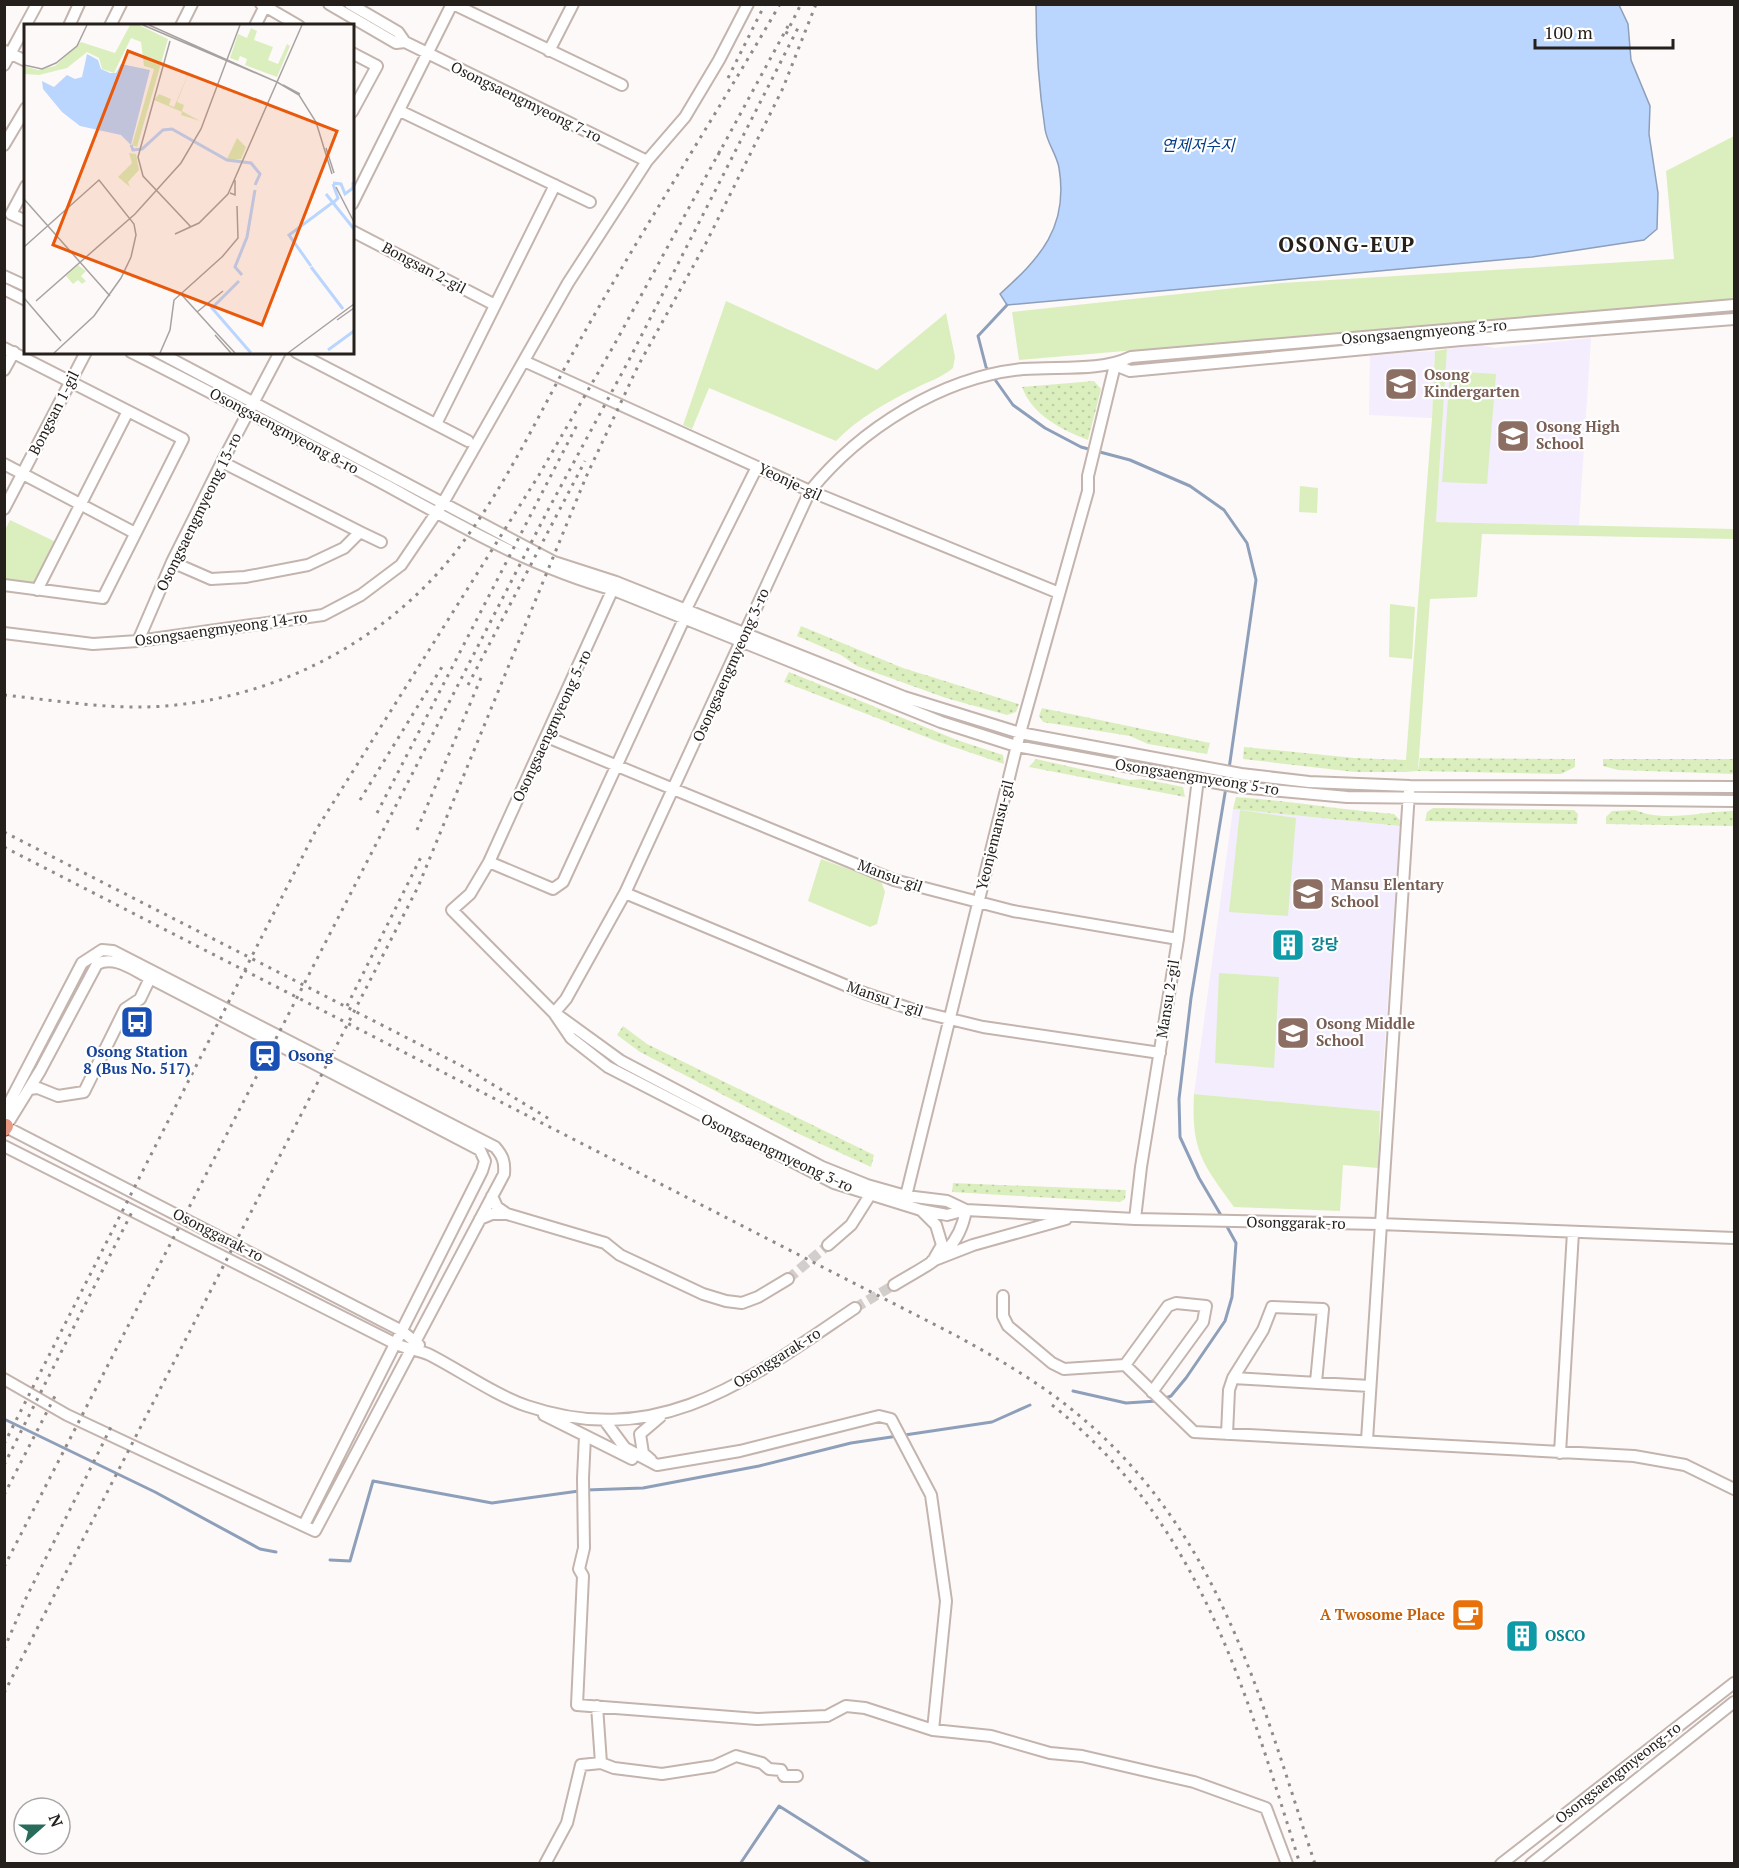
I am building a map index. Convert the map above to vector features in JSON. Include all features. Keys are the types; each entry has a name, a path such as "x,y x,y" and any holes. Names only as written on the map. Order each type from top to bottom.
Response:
{"street":[{"path":"24,24 37,4"},
{"path":"70,24 80,4"},
{"path":"111,24 121,4"},
{"path":"182,24 192,4"},
{"name":"Osongsaengmyeong 7-ro","path":"329,4 396,43 405,42"},
{"name":"Osongsaengmyeong 7-ro","path":"350,4 398,32 405,42 646,161"},
{"path":"354,200 452,4 622,85"},
{"path":"549,51 573,4"},
{"path":"646,161 685,117 719,60 748,4"},
{"path":"256,24 264,5 296,24"},
{"path":"4,65 7,52 24,25"},
{"path":"7,52 24,60"},
{"path":"354,54 380,62 354,108"},
{"path":"4,145 24,111"},
{"path":"400,111 590,202"},
{"name":"Osongsaengmyeong 14-ro","path":"4,633 93,644 138,641 323,615 361,595 401,565 440,508 526,362 568,283 646,161"},
{"path":"436,424 555,185"},
{"path":"24,190 11,214 24,220"},
{"name":"Bongsan 2-gil","path":"354,232 495,305"},
{"path":"4,276 24,285"},
{"path":"4,289 24,299"},
{"name":"Osongsaengmyeong 3-ro","path":"554,1013 566,999 625,893 810,492 844,454 868,436 935,395 974,379 1021,369 1115,365 1131,357 1734,305"},
{"name":"Osongsaengmyeong 3-ro","path":"1115,365 1130,371 1337,351 1734,319"},
{"path":"4,370 9,350 183,439 103,598 4,585"},
{"name":"Bongsan 1-gil","path":"4,509 85,354"},
{"name":"Osongsaengmyeong 8-ro","path":"135,354 250,405"},
{"name":"Osongsaengmyeong 8-ro","path":"161,354 440,508 487,540 575,579 615,586"},
{"name":"Osongsaengmyeong 13-ro","path":"138,641 172,562 250,405 279,354"},
{"path":"300,354 468,441"},
{"name":"Yeonje-gil","path":"526,362 810,492 1059,593"},
{"name":"Yeonjemansu-gil","path":"906,1196 1016,746 1088,491 1088,476 1098,429 1115,365"},
{"path":"37,590 128,411"},
{"path":"222,462 381,542"},
{"name":"Bongsan 1-gil","path":"4,464 135,533"},
{"path":"489,861 553,889 563,882 685,614 757,467"},
{"path":"172,562 211,579 245,577 308,565 344,549 360,532"},
{"name":"Osongsaengmyeong 5-ro","path":"554,1013 453,910 470,894 489,861 615,586 941,722 1016,746 1239,787 1347,797 1409,791 1734,787"},
{"name":"Osongsaengmyeong 5-ro","path":"742,638 817,660 904,697 1020,733 1241,774 1409,791 1734,801"},
{"name":"Mansu-gil","path":"547,738 894,880 978,903 1178,939"},
{"name":"Mansu 2-gil","path":"1135,1219 1141,1167 1178,939 1198,779"},
{"path":"1367,1440 1409,791"},
{"name":"Mansu 1-gil","path":"625,893 864,993 948,1019 983,1027 1160,1053"},
{"path":"5,1124 82,963 102,950 113,951 480,1150 484,1161 482,1171 304,1525"},
{"path":"4,1379 67,1415 315,1531 504,1174 505,1165 503,1156 495,1147 152,974 113,960 97,964 29,1089 5,1124"},
{"path":"29,1089 38,1088 58,1096 84,1092 125,1009 140,999 152,974"},
{"name":"Osongsaengmyeong 3-ro","path":"554,1013 571,1038 608,1067 834,1183 921,1210 947,1215 966,1210"},
{"name":"Osongsaengmyeong 3-ro","path":"554,1013 621,1062 822,1167 867,1185 906,1196 947,1201 966,1210"},
{"name":"Osonggarak-ro","path":"5,1124 402,1331 413,1345 425,1353 525,1406 582,1420 605,1421 665,1414 752,1377 855,1308"},
{"name":"Osonggarak-ro","path":"4,1146 396,1344 413,1345"},
{"path":"828,1245 851,1225 870,1196"},
{"path":"492,1197 497,1207 507,1214"},
{"path":"921,1210 940,1233 942,1245 932,1261"},
{"path":"894,1284 953,1246 963,1229 966,1210"},
{"name":"Osonggarak-ro","path":"966,1210 1135,1219 1380,1224 1734,1238"},
{"path":"480,1220 492,1214 507,1214 605,1243 620,1255 702,1294 726,1301 742,1303 758,1298 788,1279"},
{"path":"932,1261 993,1238 1079,1216"},
{"path":"1560,1453 1573,1232"},
{"path":"1003,1296 1004,1316 1008,1326 1052,1363 1064,1369 1125,1365 1194,1432 1634,1456 1685,1465 1734,1489"},
{"path":"1125,1365 1168,1306 1176,1303 1206,1306 1203,1322 1154,1394"},
{"path":"1227,1434 1229,1390 1233,1378 1263,1330 1272,1307 1323,1309 1316,1382"},
{"path":"1233,1378 1370,1386"},
{"path":"525,1406 631,1459 657,1466 740,1451 879,1416 891,1419 931,1495 946,1601 933,1730"},
{"path":"657,1466 643,1453 640,1434 665,1414"},
{"path":"605,1421 625,1448 657,1466"},
{"path":"585,1436 584,1548 579,1569 583,1576 577,1705 757,1719 827,1716 846,1706 865,1708 933,1730 991,1736 1050,1753 1082,1756 1194,1782 1255,1802 1266,1808 1272,1817 1287,1863"},
{"name":"Osongsaengmyeong-ro","path":"1501,1863 1734,1683"},
{"name":"Osongsaengmyeong-ro","path":"1531,1863 1734,1701"},
{"path":"597,1706 601,1763"},
{"path":"545,1863 567,1823 581,1765 601,1763 614,1768 662,1774 714,1766 736,1756 762,1763 769,1769 781,1770 784,1776 797,1776"}],"shaded area":[{"name":"Osong High School","path":"1591,338 1579,525 1436,522 1447,349 1480,345 1495,348"},
{"name":"Osong Kindergarten","path":"1435,351 1432,418 1369,415 1370,354"},
{"path":"1233,809 1400,826 1380,1111 1194,1094"}],"green space":[{"path":"1734,136 1734,299 1019,360 1012,312 1281,283 1674,259 1666,171"},
{"path":"726,301 877,370 946,313 955,357 953,368 873,411 836,441 709,388 692,429 683,425"},
{"path":"1447,349 1436,522 1734,529 1734,539 1482,534 1477,597 1430,599 1418,771 1405,772 1435,351"},
{"path":"1450,371 1496,374 1487,484 1442,482"},
{"path":"1094,381 1101,389 1088,440 1058,426 1040,413 1022,387"},
{"path":"1300,486 1318,488 1317,513 1299,512"},
{"path":"10,520 56,542 35,582 31,585 5,582 5,530"},
{"path":"1390,604 1415,607 1412,659 1389,657"},
{"path":"801,626 903,668 1019,704 1016,712 1007,715 946,698 857,666 841,655 797,636"},
{"path":"789,672 957,740 1003,755 1004,764 939,742 784,682"},
{"path":"1042,708 1210,743 1207,754 1148,744 1130,736 1043,722 1039,716"},
{"path":"1244,747 1354,758 1407,760 1405,772 1355,772 1243,759"},
{"path":"1420,758 1575,759 1575,767 1561,774 1418,771"},
{"path":"1036,759 1129,780 1143,779 1183,787 1185,797 1029,767"},
{"path":"1603,759 1734,759 1734,774 1618,770 1603,766"},
{"path":"1236,797 1394,814 1400,820 1400,826 1233,809"},
{"path":"1433,808 1574,810 1578,814 1577,824 1425,821 1427,812"},
{"path":"1240,810 1296,818 1288,916 1229,912"},
{"path":"1635,810 1659,816 1734,811 1734,826 1606,824 1606,817 1612,811"},
{"path":"821,859 881,881 885,892 877,924 870,927 808,901"},
{"path":"1219,973 1279,977 1274,1068 1215,1063"},
{"path":"623,1026 647,1044 874,1155 871,1167 799,1134 640,1052 617,1035"},
{"path":"1194,1094 1380,1111 1378,1168 1343,1165 1340,1211 1234,1207 1206,1167 1201,1155 1194,1129"},
{"path":"953,1183 1126,1190 1125,1199 1120,1202 952,1192"}],"water":[{"name":"연제저수지","path":"1036,5 1619,5 1628,24 1631,60 1650,106 1649,134 1658,193 1657,229 1644,240 1532,257 1007,305 1000,294 1039,254 1048,240 1060,208 1059,168 1046,134 1041,98"}],"waterway":[{"path":"1007,305 978,336 986,367 1013,405 1045,428 1081,447 1130,460 1190,486 1224,510 1247,543 1256,580 1229,769"},
{"path":"1222,1217 1199,1178 1180,1137 1179,1099 1191,998 1228,775"},
{"path":"1163,1399 1171,1396 1186,1378 1225,1321 1232,1297 1236,1243 1225,1223"},
{"path":"1073,1391 1126,1403 1157,1401"},
{"path":"586,1490 643,1488 759,1466 851,1443 992,1422 1030,1405"},
{"path":"4,1419 155,1492 260,1549 276,1552"},
{"path":"330,1560 350,1561 373,1481 492,1503 579,1491"},
{"path":"740,1864 779,1806 871,1864"}],"tunnel":[{"path":"788,1279 828,1245"},
{"path":"855,1308 894,1285"}],"railway":[{"path":"728,78 765,4"},
{"path":"4,695 129,707 191,703 234,694 276,681 317,664 355,642 391,617 424,587 454,554 491,501 608,292 780,4"},
{"path":"786,34 801,4"},
{"path":"4,1693 418,887 586,477 638,366 706,243 783,88 816,4"},
{"path":"718,155 788,26"},
{"path":"4,1567 548,510 629,360 799,26"},
{"path":"4,1444 316,830 539,475 613,347 721,149"},
{"path":"377,813 579,421"},
{"path":"468,685 585,461"},
{"path":"360,800 445,662"},
{"path":"417,830 483,673"},
{"path":"4,832 464,1067 551,1120"},
{"path":"4,847 955,1335 1014,1369 1070,1408 1121,1455 1163,1505 1198,1559 1227,1616 1252,1676 1315,1864"},
{"path":"347,1006 423,853"},
{"path":"4,1465 134,1208"},
{"path":"4,1495 55,1396"},
{"path":"1052,1405 1103,1451 1146,1502 1181,1556 1211,1613 1237,1673 1300,1864"},
{"path":"4,1649 27,1596 112,1425"}],"place":[{"name":"Osong Kindergarten","path":"1401,384"},
{"name":"Osong High School","path":"1513,436"},
{"name":"Mansu Elentary School","path":"1308,894"},
{"name":"강당","path":"1288,945"},
{"name":"Osong Station 8 (Bus No. 517)","path":"137,1022"},
{"name":"Osong Middle School","path":"1293,1033"},
{"name":"Osong","path":"265,1056"},
{"name":"A Twosome Place","path":"1468,1615"},
{"name":"OSCO","path":"1522,1636"}],"district":[{"name":"OSONG-EUP","path":"1347,245"}]}
